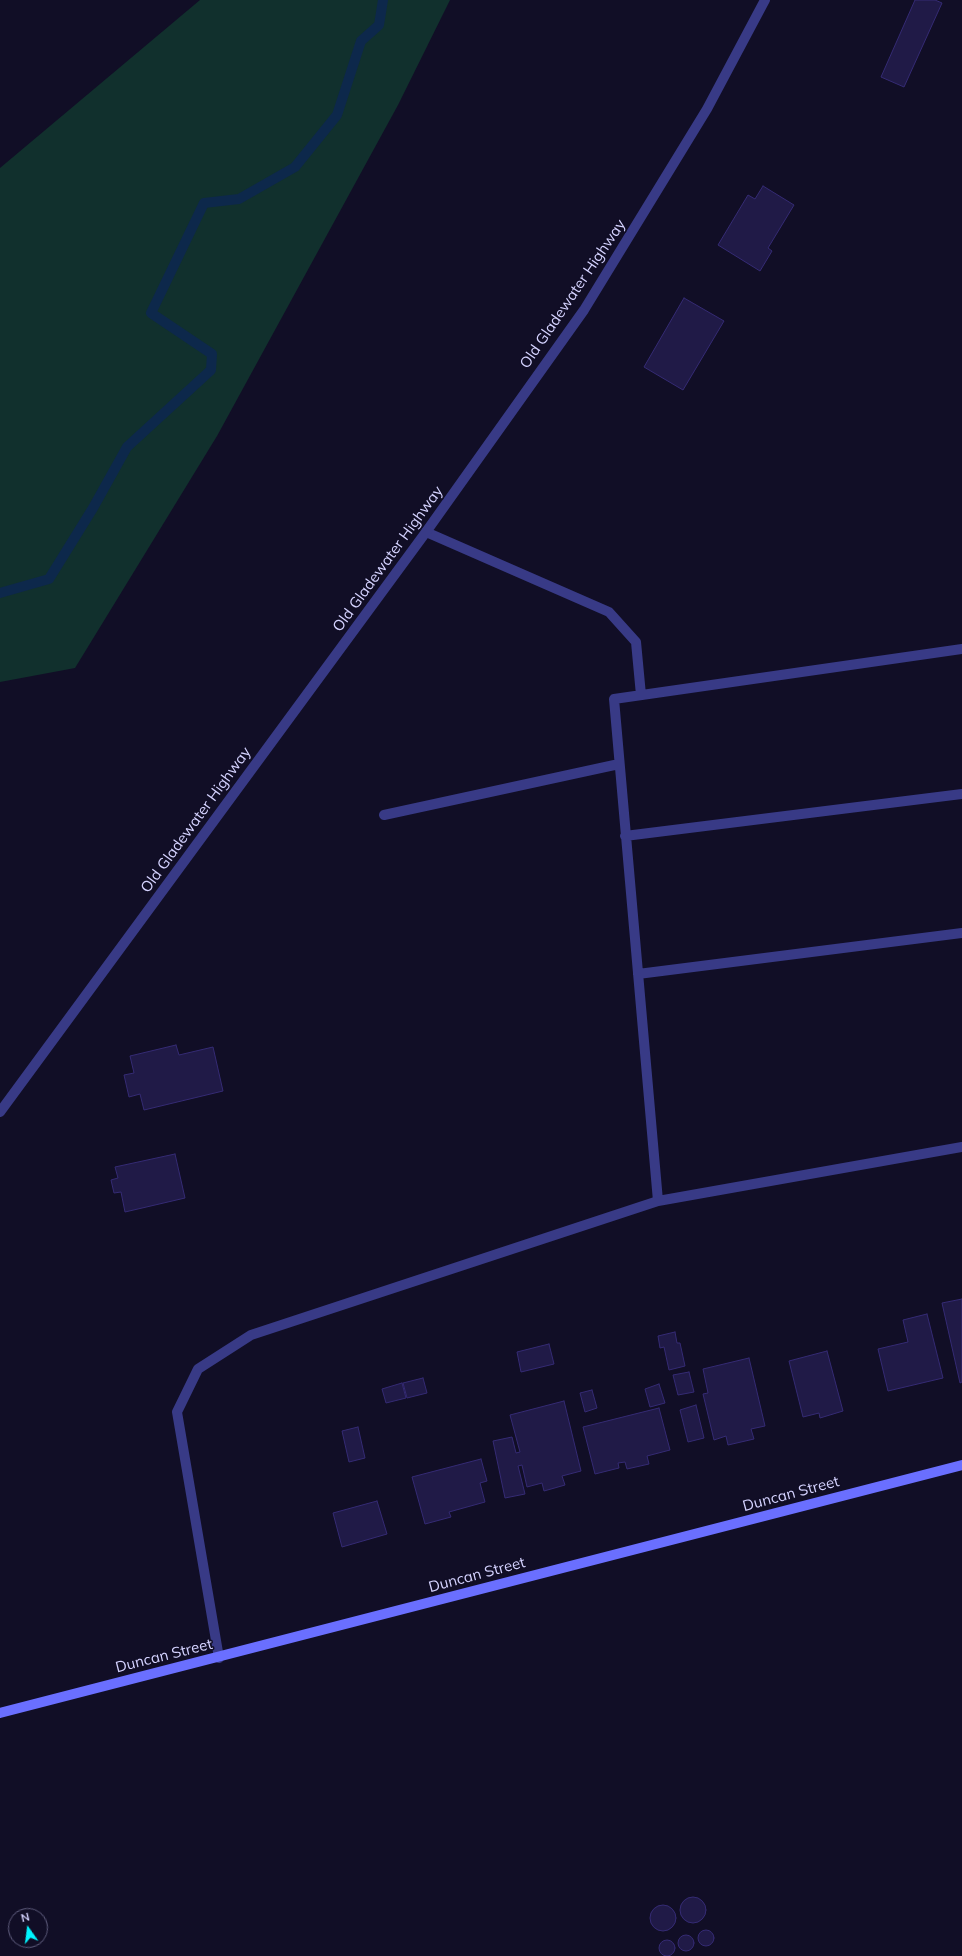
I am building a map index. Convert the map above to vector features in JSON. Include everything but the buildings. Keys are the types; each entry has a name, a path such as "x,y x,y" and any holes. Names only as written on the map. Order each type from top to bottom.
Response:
{"street":[{"name":"Old Gladewater Highway","path":"0,1112 426,532 584,310 707,109 765,0"},
{"path":"426,532 609,612 636,642 641,696"},
{"path":"658,1201 614,699 962,649"},
{"path":"384,815 619,764"},
{"path":"625,836 962,794"},
{"path":"638,974 962,932"},
{"path":"219,1658 177,1412 198,1369 251,1335 658,1201 962,1147"},
{"name":"Duncan Street","path":"0,1713 219,1658 962,1465"}],"green space":[{"path":"200,0 450,0 398,105 217,436 75,668 0,682 0,168"}],"waterway":[{"path":"0,593 49,579 93,508 127,447 211,370 212,354 151,313 204,203 239,199 295,167 337,115 361,41 379,25 383,0"}]}
